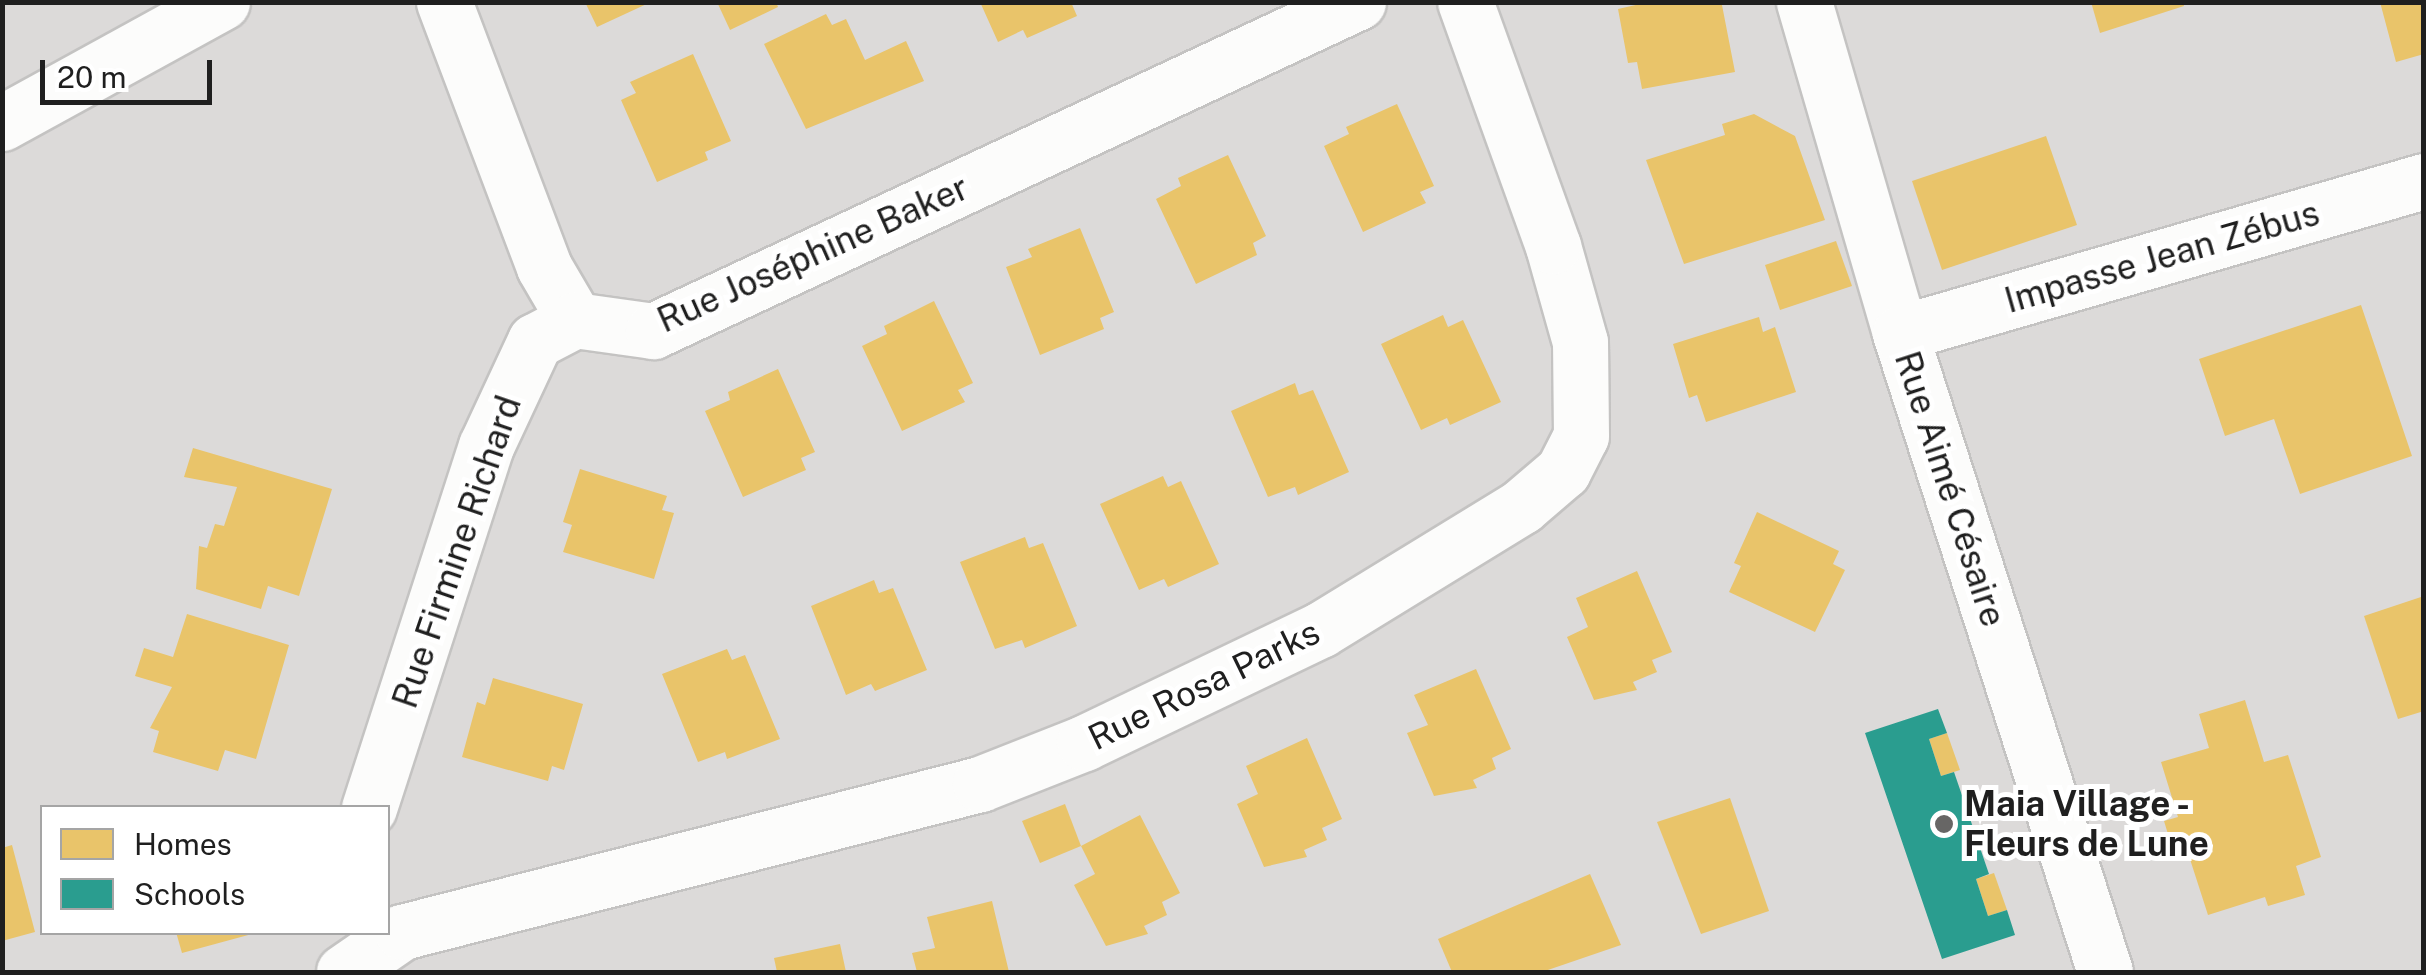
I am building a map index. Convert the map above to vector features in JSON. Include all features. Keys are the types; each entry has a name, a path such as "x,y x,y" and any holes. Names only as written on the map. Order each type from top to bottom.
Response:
{"street":[{"path":"2,123 222,2"},
{"path":"444,2 544,267 575,320"},
{"name":"Rue Joséphine Baker","path":"575,320 653,331 1358,2"},
{"name":"Rue Rosa Parks","path":"344,972 402,932 980,784 1084,744 1320,630 1522,506 1562,471 1581,436 1580,342 1553,246 1465,2"},
{"name":"Rue Aimé Césaire","path":"1804,2 1900,333 2105,972"},
{"name":"Impasse Jean Zébus","path":"1900,333 2424,181"},
{"name":"Rue Firmine Richard","path":"370,805 486,446 535,342 575,320"},
{"path":"316,972 327,935"}],"shaded area":[{"path":"2,3 2423,3 2423,972 3,972"}],"building: Homes":[{"path":"585,2 651,2 597,27"},
{"path":"717,2 776,2 778,7 730,30"},
{"path":"980,2 1071,2 1077,16 1027,38 1023,30 998,42"},
{"path":"1649,2 1722,5 1735,72 1642,89 1637,62 1628,63 1618,9"},
{"path":"2091,2 2183,2 2184,6 2100,33"},
{"path":"2380,2 2424,2 2424,54 2396,62"},
{"path":"826,14 832,25 846,19 865,60 906,41 924,81 806,129 764,44"},
{"path":"693,54 731,141 705,152 708,160 657,182 621,100 636,93 630,82"},
{"path":"1397,104 1434,186 1420,192 1426,203 1363,232 1324,146 1349,134 1346,127"},
{"path":"1754,114 1795,136 1825,220 1684,264 1646,160 1725,135 1722,124"},
{"path":"2046,136 2077,225 1942,270 1912,181"},
{"path":"1228,155 1266,236 1253,243 1257,255 1196,284 1156,199 1181,186 1178,178"},
{"path":"1080,228 1114,312 1100,318 1104,329 1040,355 1006,267 1032,257 1028,249"},
{"path":"1836,241 1852,286 1780,310 1765,265"},
{"path":"934,301 973,383 958,390 965,402 902,431 862,346 887,334 884,326"},
{"path":"2361,305 2412,456 2300,494 2274,419 2225,436 2199,359"},
{"path":"1443,315 1448,327 1463,320 1501,402 1450,425 1447,418 1421,430 1381,344"},
{"path":"1759,317 1763,332 1775,327 1796,392 1706,422 1697,395 1689,398 1673,344"},
{"path":"778,369 815,452 801,458 806,470 743,497 705,411 730,400 728,392"},
{"path":"1295,383 1299,395 1313,390 1349,472 1298,495 1295,487 1268,497 1231,411"},
{"path":"193,448 332,489 299,596 268,586 261,609 196,589 199,546 207,548 215,524 224,526 237,487 184,477"},
{"path":"580,469 667,496 662,510 674,513 654,579 563,552 572,525 563,522"},
{"path":"1163,476 1168,487 1181,481 1219,564 1168,587 1164,579 1139,590 1100,504"},
{"path":"1757,512 1839,551 1833,564 1845,570 1815,632 1729,592 1741,566 1734,563"},
{"path":"1025,537 1029,548 1043,543 1077,626 1025,648 1022,640 995,649 960,562"},
{"path":"1637,571 1672,652 1652,660 1657,672 1633,682 1637,690 1594,700 1567,637 1588,627 1576,598"},
{"path":"874,580 879,593 893,588 927,670 875,691 871,684 846,695 811,606"},
{"path":"2424,596 2424,711 2398,719 2364,616"},
{"path":"187,614 289,645 256,759 225,750 218,771 153,752 159,731 150,728 172,687 135,676 144,648 173,657"},
{"path":"727,649 732,660 745,655 780,739 727,759 725,752 698,762 662,674"},
{"path":"1476,669 1511,749 1492,758 1496,769 1473,780 1477,788 1434,796 1407,733 1428,725 1414,695"},
{"path":"493,678 583,704 564,770 552,766 548,781 462,757 477,702 485,705"},
{"path":"2245,700 2264,762 2288,755 2321,857 2296,866 2305,895 2268,906 2265,897 2208,915 2188,853 2175,857 2164,821 2178,817 2161,762 2209,748 2199,714"},
{"path":"1947,733 1960,770 1941,776 1929,739"},
{"path":"1307,738 1342,819 1322,828 1327,840 1304,850 1307,857 1264,867 1237,804 1258,794 1246,766"},
{"path":"1730,798 1769,911 1701,934 1657,822"},
{"path":"1065,804 1081,846 1040,863 1022,821"},
{"path":"1140,815 1180,893 1162,902 1167,915 1144,926 1148,934 1106,946 1074,885 1095,874 1081,846"},
{"path":"12,845 35,932 2,941 2,848"},
{"path":"1994,873 2007,910 1988,916 1976,879"},
{"path":"1590,874 1621,945 1542,972 1452,972 1438,939"},
{"path":"992,901 1009,972 917,972 912,953 935,948 927,917"},
{"path":"177,935 248,935 182,953"},
{"path":"840,944 846,972 777,972 774,958"}],"building: Schools":[{"path":"1938,709 1947,733 1929,739 1941,776 1954,772 1989,874 1976,879 1988,916 2007,910 2015,935 1942,959 1865,733"}],"place":[{"name":"Maia Village - Fleurs de Lune","path":"1944,824"}]}
